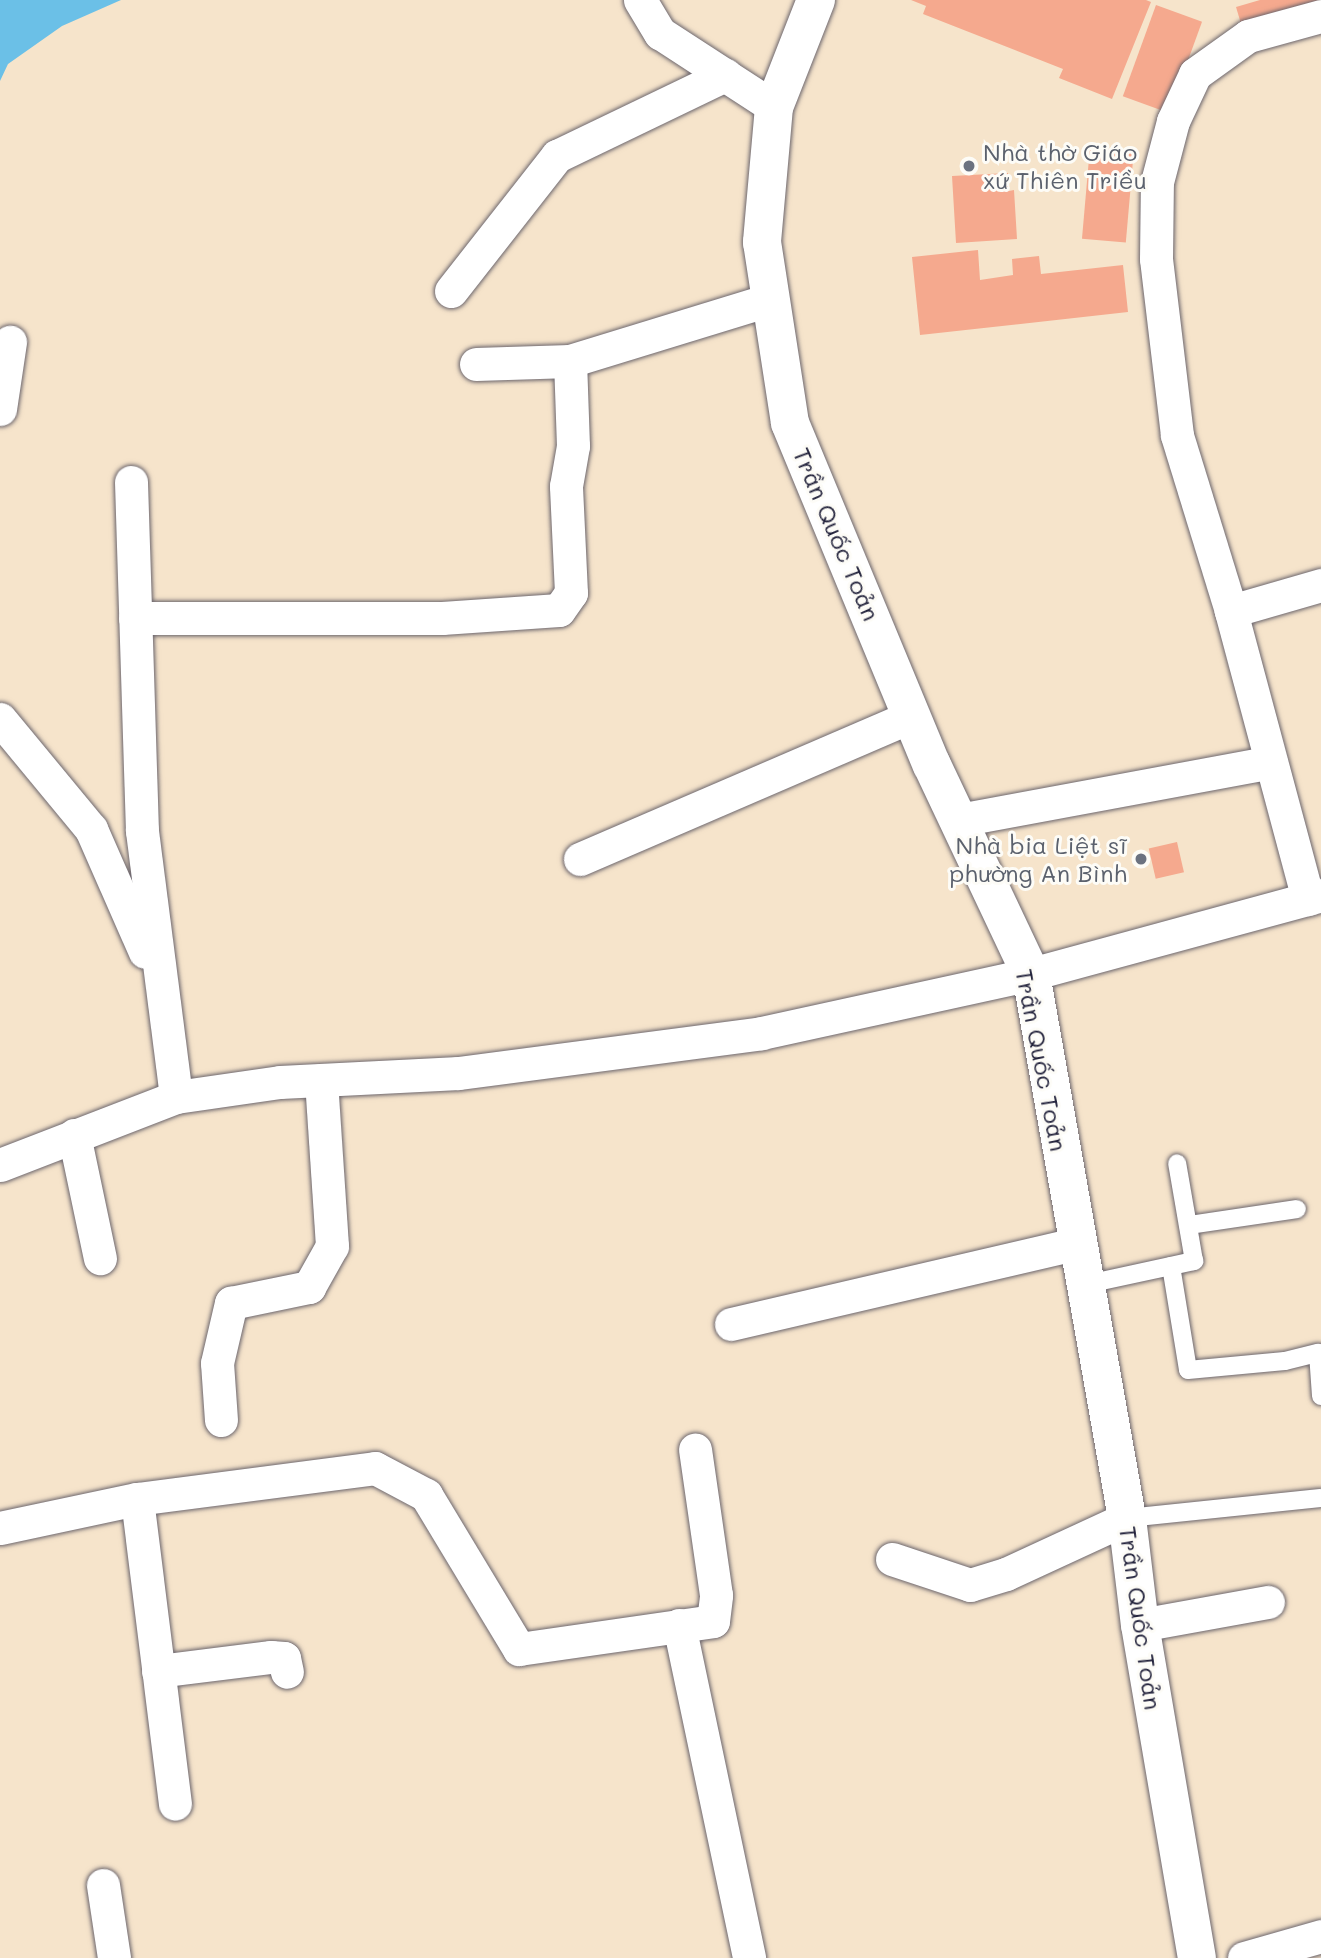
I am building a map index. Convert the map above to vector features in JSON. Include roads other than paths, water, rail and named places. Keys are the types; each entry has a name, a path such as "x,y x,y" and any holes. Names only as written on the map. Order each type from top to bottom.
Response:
{"main road":[{"name":"Trần Quốc Toản","path":"816,0 774,107 762,242 790,423 912,716 1031,974 1075,1244 1127,1518 1140,1625 1197,1958"}],"street":[{"path":"640,0 660,33 774,107"},
{"path":"0,1165 176,1097 321,1080 459,1073 761,1033 1031,974 1315,897 1271,761 1231,611 1177,435 1158,286 1157,183 1173,121 1195,74 1248,36 1321,16"},
{"path":"451,291 557,156 725,75"},
{"path":"476,364 570,362 771,299"},
{"path":"0,409 10,342"},
{"path":"135,618 442,618 559,610 571,593 566,486 573,446 570,362"},
{"path":"131,482 142,831 158,982 176,1097"},
{"path":"1231,611 1321,585"},
{"path":"580,859 912,716"},
{"path":"0,719 90,829 158,982"},
{"path":"958,820 1271,761"},
{"path":"221,1420 217,1363 231,1304 309,1287 332,1246 321,1080"},
{"path":"74,1135 100,1258"},
{"path":"731,1324 1075,1244"},
{"path":"0,1528 137,1499 375,1468 426,1495 519,1649 713,1621 716,1606 695,1450"},
{"path":"137,1499 175,1804"},
{"path":"892,1559 970,1586 1006,1574 1127,1518"},
{"path":"1140,1625 1268,1602"},
{"path":"679,1625 749,1958"},
{"path":"158,1671 271,1657 284,1658 287,1672"},
{"path":"103,1885 114,1958"},
{"path":"1244,1958 1321,1936"}],"lane":[{"path":"1083,1285 1194,1261 1177,1163"},
{"path":"1189,1225 1297,1209"},
{"path":"1171,1266 1188,1370 1284,1361 1318,1353 1321,1396"},
{"path":"1127,1518 1321,1498"}],"water":[{"path":"0,0 121,0 62,26 8,64 0,81"}],"place":[{"name":"Nhà thờ Giáo xứ Thiên Triều","path":"969,166"},
{"name":"Nhà bia Liệt sĩ phường An Bình","path":"1141,859"}]}
